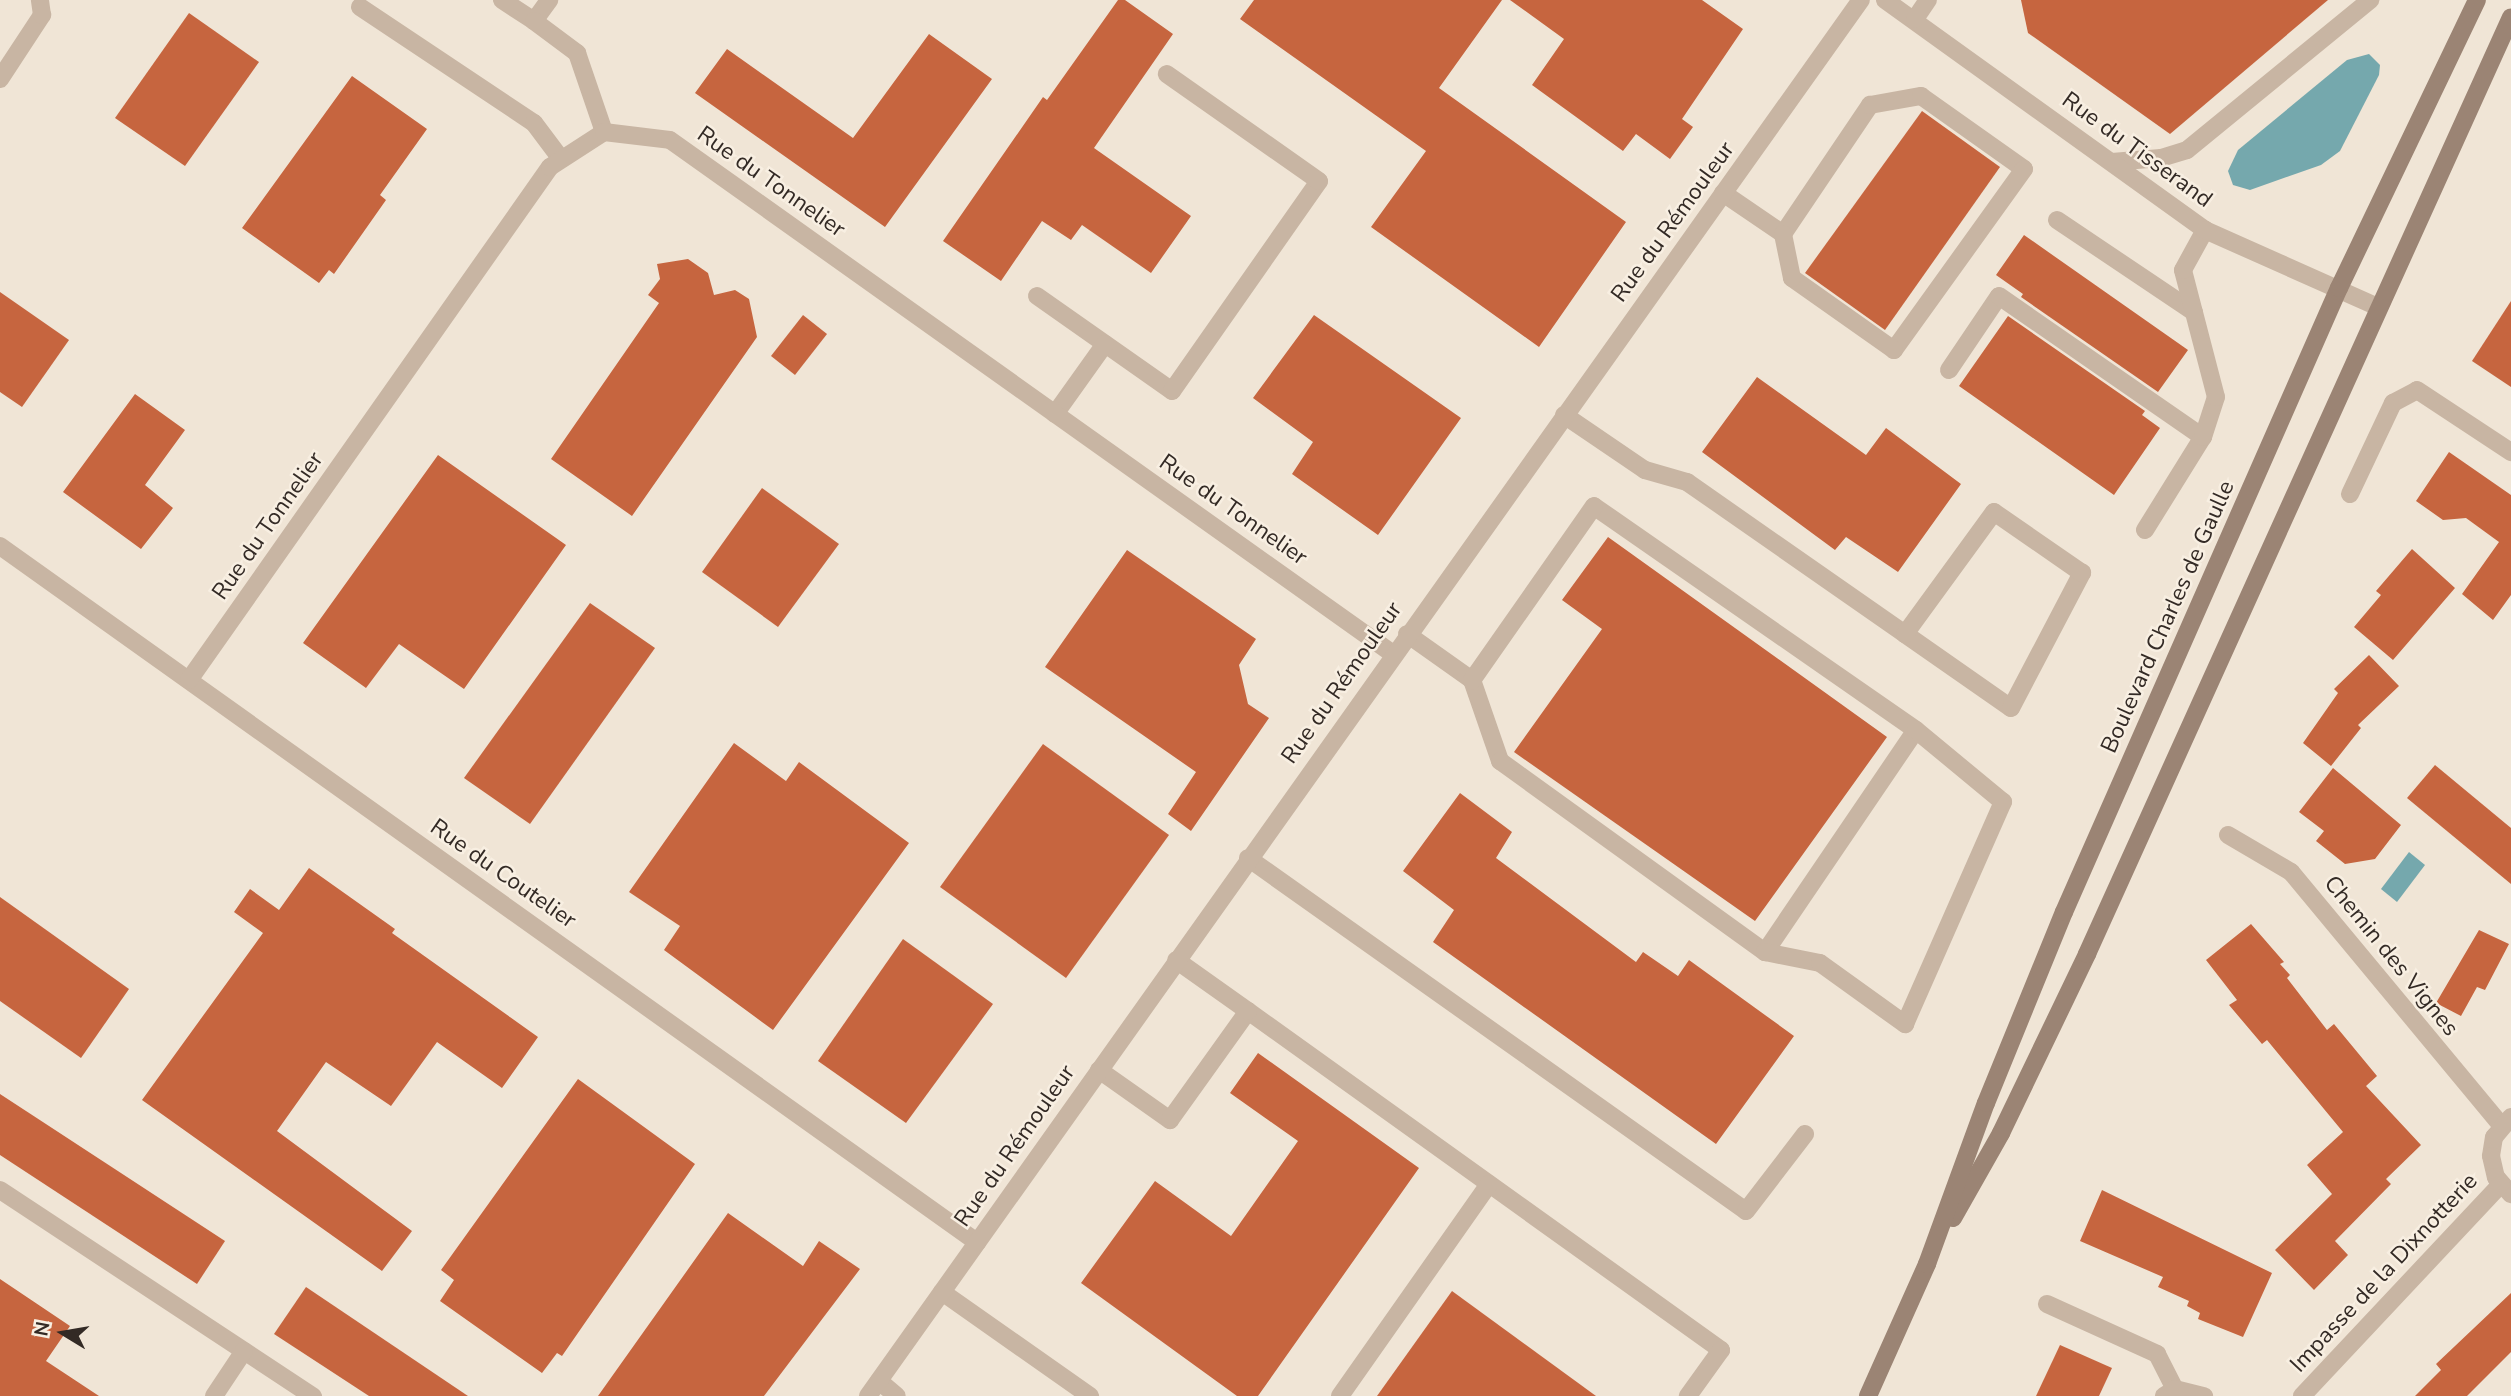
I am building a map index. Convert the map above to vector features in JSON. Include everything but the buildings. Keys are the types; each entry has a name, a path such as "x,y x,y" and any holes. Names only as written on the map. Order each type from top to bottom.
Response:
{"street":[{"path":"0,79 42,15 40,0"},
{"path":"502,0 577,53 604,132"},
{"path":"534,21 549,0"},
{"name":"Rue du Rémouleur","path":"867,1396 1861,0"},
{"name":"Rue du Tisserand","path":"1885,0 2205,230 2378,307"},
{"path":"1914,19 1928,0"},
{"path":"2112,162 2161,158 2187,150 2370,0"},
{"name":"Boulevard Charles de Gaulle","path":"1868,1396 1927,1264 1986,1103 2064,912 2339,288 2477,0"},
{"path":"360,6 534,123 561,159"},
{"name":"Boulevard Charles de Gaulle","path":"1927,1264 2001,1133 2087,954 2511,17"},
{"path":"1037,296 1172,391 1319,181 1167,74"},
{"path":"1723,193 1783,234 1792,278 1894,350 2024,169 1921,96 1870,105 1783,234"},
{"name":"Rue du Tonnelier","path":"189,680 550,167 604,132 670,140 1393,654"},
{"path":"2057,220 2193,312"},
{"path":"2145,530 2203,438 2216,397 2183,270 2205,230"},
{"path":"1949,370 1999,296 2203,438"},
{"path":"1055,414 1105,344"},
{"path":"2350,494 2393,403 2417,390 2511,452"},
{"path":"1564,415 1645,470 1687,482 2011,708 2082,573 1994,512 1905,634"},
{"path":"1407,634 1472,680 1500,761 1765,952 1821,963 1906,1024 2003,802 1916,730 1594,506 1472,680"},
{"name":"Rue du Coutelier","path":"0,546 977,1242"},
{"path":"1765,952 1916,730"},
{"name":"Chemin des Vignes","path":"2228,835 2291,872 2506,1122"},
{"path":"1248,858 1745,1211 1805,1134"},
{"path":"1176,960 1721,1350 1688,1396"},
{"path":"1099,1070 1170,1120 1248,1011"},
{"path":"2506,1122 2491,1156 2506,1189"},
{"path":"1340,1396 1489,1184"},
{"path":"0,1189 313,1396"},
{"name":"Impasse de la Dixnotterie","path":"2302,1396 2506,1189"},
{"path":"942,1292 1090,1396"},
{"path":"2047,1304 2157,1354 2170,1392 2204,1396"},
{"path":"214,1396 244,1351"},
{"path":"878,1381 897,1396"}],"water":[{"path":"2369,54 2380,65 2379,75 2340,151 2321,165 2250,190 2233,185 2228,171 2238,150 2347,60"},
{"path":"2409,852 2425,865 2397,902 2381,889"}]}
